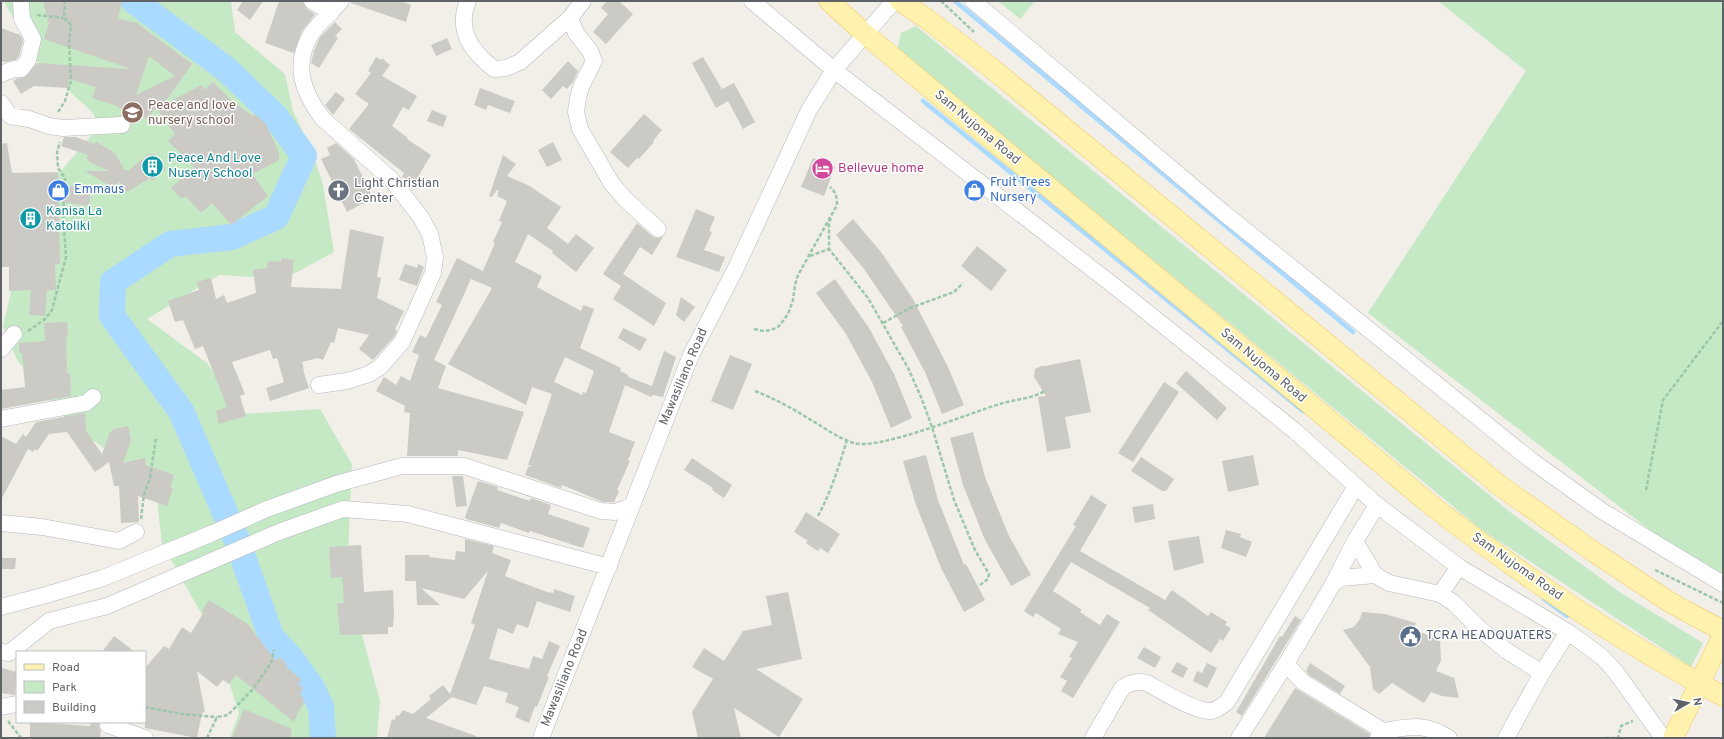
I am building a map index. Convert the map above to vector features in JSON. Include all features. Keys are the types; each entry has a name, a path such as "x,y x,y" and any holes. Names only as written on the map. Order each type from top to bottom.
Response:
{"main road":[{"name":"Sam Nujoma Road","path":"829,1 865,34 1431,505 1488,549 1540,585 1653,657 1723,696"},
{"path":"900,1 927,19 989,66 1499,485 1588,548 1671,603 1723,631"},
{"path":"1673,738 1723,635"}],"street":[{"path":"312,1 336,7 310,36 300,61 300,75 315,109 323,119 391,179 430,234 435,257 433,273 402,342 380,367 369,374 347,381 319,385"},
{"path":"468,1 463,15 463,29 479,58 494,69 506,68 520,62 570,18 583,1"},
{"path":"752,1 834,70 1114,285 1295,431 1377,505 1458,567 1568,632 1602,657 1615,671 1663,738"},
{"name":"Mawasiliano Road","path":"541,738 691,355 736,268 809,110 834,70 894,1"},
{"path":"973,1 1224,213 1532,461 1602,511 1723,584"},
{"path":"1,74 14,69 20,69 28,60 33,39 22,19 22,8"},
{"path":"570,18 576,33 590,51 594,61 581,87 578,98 576,112 580,129 612,184 626,200 658,229"},
{"path":"1,103 10,116 29,119 56,127 122,126"},
{"path":"1,349 20,333"},
{"path":"1,419 86,403 93,397"},
{"path":"1,607 46,596 103,578 267,509 336,484 402,466 464,466 512,483 608,512 615,512 632,506"},
{"path":"1093,738 1122,688 1129,683 1138,681 1147,683 1199,710 1210,711 1218,709 1227,702 1356,486"},
{"path":"1239,738 1286,664 1333,584 1355,541 1377,505"},
{"path":"1,652 9,653 49,621 107,606 279,532 343,509 408,514 609,567"},
{"path":"1,523 42,527 120,541 136,532"},
{"path":"1355,541 1375,575 1389,583 1440,594 1454,603 1480,629 1507,651 1542,673"},
{"path":"1440,594 1458,567"},
{"path":"1333,584 1341,578 1375,575"},
{"path":"1506,738 1542,673 1568,632"},
{"path":"1,656 16,659"},
{"path":"1286,664 1304,682 1380,734 1407,727 1430,728 1449,738"},
{"path":"2,712 16,705"},
{"path":"109,723 108,725 145,738"}],"path":[{"path":"64,18 65,1"},
{"path":"941,1 976,33"},
{"path":"20,333 45,319 52,310 66,256 64,213 65,178 58,168 56,127 71,81 69,42 71,25 64,18 22,8"},
{"path":"754,329 764,331 778,327 788,314 798,275 837,205 837,198 834,191 830,187"},
{"path":"831,218 828,249 868,298 908,368 921,397 932,427 954,500 975,550 989,574 988,579 980,585"},
{"path":"809,257 828,249"},
{"path":"883,323 910,308 954,292 963,283"},
{"path":"1646,490 1663,400 1723,321"},
{"path":"755,391 787,405 847,440 859,444 877,443 932,427 1000,404 1041,394 1046,390"},
{"path":"136,532 142,521 144,494 150,478 156,438"},
{"path":"818,516 834,483 847,440"},
{"path":"1648,567 1723,603"},
{"path":"146,707 182,714 217,717 228,715 253,689 271,663 274,650"},
{"path":"2,712 21,738"},
{"path":"1605,738 1618,738 1620,726 1646,715"},
{"path":"207,738 217,717"}],"green space":[{"path":"4,1 231,1 235,32 285,74 293,111 313,153 323,185 334,252 284,279 219,275 147,319 207,363 242,414 320,409 352,464 347,579 380,701 377,738 230,738 239,713 214,636 162,544 155,484 71,425 17,360 3,326 11,292 46,247 48,186 98,128 94,114 36,60"},
{"path":"998,1 1035,1 1020,19"},
{"path":"1438,1 1723,1 1723,577 1677,551 1368,313 1526,71"},
{"path":"916,26 1510,512 1621,593 1703,643 1691,667 1482,530 897,50 901,33"}],"building":[{"path":"43,1 122,1 118,19 137,23 192,64 163,105 202,85 205,90 213,82 232,101 253,116 255,114 266,124 279,153 279,160 252,174 268,196 231,225 212,203 201,213 186,196 182,199 171,188 194,167 168,141 175,134 156,108 146,119 131,104 123,111 117,106 92,98 96,87 69,79 68,88 34,86 21,94 13,81 18,78 25,77 37,63 128,69 44,39 49,24","holes":["149,56 175,76 136,95"]},
{"path":"243,1 263,1 250,20 237,10"},
{"path":"279,1 303,1 307,9 315,14 302,31 294,53 265,43"},
{"path":"351,1 400,1 411,5 406,22 351,3"},
{"path":"607,1 619,1 633,14 606,44 593,32 608,14 601,8"},
{"path":"335,22 342,29 335,36 338,38 319,68 311,63 314,51 320,37"},
{"path":"1,28 20,35 23,40 19,56 16,60 5,62 1,61"},
{"path":"447,38 452,49 436,56 431,45"},
{"path":"376,57 381,60 382,58 390,65 382,76 417,96 409,110 403,107 392,126 408,138 407,139 431,155 413,185 402,177 404,173 349,129 369,104 355,94 371,73 368,71"},
{"path":"703,57 722,89 734,83 755,122 743,129 728,101 716,108 692,63"},
{"path":"568,61 578,71 573,82 567,89 563,86 551,99 542,90"},
{"path":"480,88 515,101 510,113 488,105 486,110 474,105"},
{"path":"336,92 345,99 333,115 325,105"},
{"path":"432,110 447,116 443,127 427,121"},
{"path":"644,114 662,130 639,159 637,158 628,168 610,152"},
{"path":"64,137 76,137 94,144 96,142 114,152 125,170 129,170 149,154 154,154 166,169 152,181 150,178 127,192 120,182 112,187 85,171 109,171 89,162 87,158 88,155 61,146"},
{"path":"553,142 562,160 547,167 538,150"},
{"name":"Kanisa La Katoliki","path":"7,143 12,173 58,172 60,264 55,264 56,290 47,290 45,316 29,315 31,290 9,291 9,267 1,267 1,144"},
{"path":"336,143 354,159 373,198 347,212 321,159 330,155 327,148"},
{"path":"503,155 516,164 507,176 528,185 561,207 547,228 568,244 576,234 594,248 576,272 552,253 553,251 528,234 515,262 542,276 537,287 581,311 583,305 594,309 580,348 621,368 620,371 628,375 628,377 652,386 664,351 676,357 663,397 653,395 651,397 625,385 609,432 635,442 628,460 630,461 617,490 619,491 614,502 603,502 562,485 561,488 525,475 528,467 533,466 528,465 552,394 532,387 526,405 448,364 492,288 471,279 434,360 446,366 438,388 524,412 507,460 458,450 458,456 407,456 410,413 404,412 405,406 376,391 384,377 396,385 401,376 410,381 419,355 412,352 420,335 426,338 442,305 436,302 457,258 483,271 495,243 493,242 502,222 499,221 507,201 497,196 499,190 497,190 492,197 489,196","holes":["565,357 594,371 586,393 583,392 582,395 554,382"]},
{"path":"813,158 835,167 824,196 801,187"},
{"path":"71,186 91,189 89,206 62,202"},
{"path":"696,209 715,217 709,231 712,232 704,250 725,257 719,272 676,257"},
{"path":"853,219 881,252 913,299 948,367 964,405 942,414 925,372 901,327 903,326 864,269 836,235"},
{"path":"637,223 652,236 656,238 663,237 652,255 640,247 623,274 666,303 654,326 613,299 621,286 603,274"},
{"path":"350,229 384,237 377,277 381,278 377,298 404,311 395,329 397,331 394,337 373,360 359,349 369,335 338,328 334,343 331,342 323,360 318,358 302,362 309,388 270,401 266,388 284,382 277,358 273,359 270,350 232,362 245,394 240,396 246,416 219,424 216,411 227,407 203,346 195,349 183,320 175,322 168,301 199,290 197,282 211,278 216,299 224,295 227,303 256,293 253,270 267,268 268,261 281,262 281,258 294,260 291,287 341,289"},
{"path":"977,246 1007,270 991,291 961,266"},
{"path":"405,264 417,268 418,264 424,267 417,286 399,280"},
{"path":"835,279 869,328 894,374 912,418 891,428 872,382 846,334 816,293"},
{"path":"681,297 695,307 684,322 676,315"},
{"path":"67,322 67,373 70,373 71,396 1,409 1,390 25,387 22,353 19,353 19,343 45,341 44,323"},
{"path":"623,328 647,339 640,351 618,338"},
{"path":"730,355 752,364 733,410 711,401"},
{"path":"1080,359 1091,412 1065,417 1071,448 1047,452 1038,397 1046,396 1034,377 1035,369 1041,366"},
{"path":"1186,371 1227,408 1217,420 1176,383"},
{"path":"1164,382 1179,392 1133,462 1118,453"},
{"path":"85,413 86,431 102,454 110,432 114,429 128,426 131,440 123,463 145,458 146,465 174,475 170,487 173,488 167,506 138,496 139,522 121,523 119,486 114,486 109,462 95,472 67,432 49,434 37,451 35,449 33,452 28,449 1,500 1,436 16,444 23,434 26,437 36,422"},
{"path":"973,432 985,477 1009,536 1031,575 1011,586 985,540 963,485 950,438"},
{"path":"926,455 938,500 964,565 966,564 985,600 964,612 941,568 915,502 903,461"},
{"path":"1253,455 1259,485 1228,492 1222,461"},
{"path":"1141,457 1174,479 1166,491 1162,491 1131,471"},
{"path":"692,458 732,485 724,498 712,490 713,488 684,470"},
{"path":"452,476 463,476 467,506 456,507"},
{"path":"478,481 498,487 497,490 530,501 531,498 551,505 548,514 590,528 583,548 530,531 529,533 501,523 499,528 466,519 465,517"},
{"path":"1091,495 1107,505 1080,551 1165,600 1172,590 1208,616 1211,612 1227,622 1225,625 1231,628 1223,641 1220,639 1211,653 1148,610 1150,608 1071,562 1053,591 1082,610 1080,612 1100,625 1107,614 1120,622 1073,698 1061,691 1067,681 1060,677 1072,658 1069,657 1078,642 1058,634 1061,629 1036,613 1033,617 1024,611 1076,526 1073,525"},
{"path":"1153,504 1155,519 1135,523 1132,507"},
{"path":"806,512 840,534 828,553 820,548 818,551 806,543 808,541 794,532"},
{"path":"1226,530 1241,534 1240,537 1252,542 1246,557 1221,548"},
{"path":"1199,536 1204,563 1174,571 1168,541"},
{"path":"465,539 494,546 492,553 511,560 505,576 547,592 553,593 554,589 575,596 570,612 537,601 528,628 517,624 513,634 498,628 489,659 529,669 533,656 542,659 549,641 560,646 547,676 549,677 537,707 535,706 529,723 515,717 519,707 505,702 508,693 484,686 476,705 452,697 426,718 476,736 476,738 387,738 392,719 395,720 396,715 399,716 403,710 413,714 431,699 429,696 443,685 450,694 475,625 471,623 488,571 464,599 421,588 440,605 417,605 416,581 405,581 405,555 429,555 429,557 455,560 456,551 465,552"},
{"path":"361,545 364,592 393,590 393,627 388,627 388,634 340,635 337,603 344,603 342,577 331,578 329,547"},
{"path":"1,558 16,558 15,569 1,569"},
{"path":"788,592 802,659 756,669 803,699 779,737 734,708 741,738 698,738 692,712 713,679 692,667 704,648 724,661 743,631 772,625 766,596"},
{"path":"209,600 248,624 276,661 278,657 287,664 286,667 301,679 298,684 303,688 300,695 305,701 294,722 236,675 229,684 223,680 217,687 197,671 205,712 202,713 197,738 145,728 146,667 164,646 169,649 182,627 191,633 204,612 202,611"},
{"path":"1362,612 1385,614 1416,623 1414,629 1440,641 1441,660 1436,671 1454,678 1459,698 1442,696 1431,692 1424,703 1392,683 1379,694 1373,689 1370,667 1343,630 1354,627 1360,619"},
{"path":"1295,616 1301,620 1242,716 1236,712 1280,636 1282,637"},
{"path":"114,636 134,651 103,651"},
{"path":"1144,647 1161,657 1155,668 1137,658"},
{"path":"1177,662 1188,668 1183,678 1171,672"},
{"path":"1207,663 1217,668 1207,688 1193,681 1197,671 1202,673"},
{"path":"1310,663 1345,686 1340,694 1309,675 1306,671"},
{"path":"2,668 16,672 15,695 1,693"},
{"path":"1295,688 1370,734 1369,738 1264,738"},
{"path":"244,709 292,729 290,738 232,738"},
{"path":"30,723 90,726 91,723 99,723 101,731 100,738 30,738"}],"waterway":[{"path":"134,1 226,69 275,116 304,156 276,217 232,237 170,244 113,282 112,316 181,411 236,538 271,636 293,661 312,688 321,707 323,738"},
{"path":"955,1 1353,332"},
{"path":"923,101 1303,411"},
{"path":"1544,599 1567,616"}],"place":[{"name":"Peace and love nursery school","path":"132,113"},
{"name":"Peace And Love Nusery School","path":"152,166"},
{"name":"Bellevue home","path":"823,169"},
{"name":"Emmaus","path":"58,190"},
{"name":"Fruit Trees Nursery","path":"975,190"},
{"name":"Light Christian Center","path":"339,191"},
{"name":"Kanisa La Katoliki","path":"30,219"},
{"name":"TCRA HEADQUATERS","path":"1411,636"}]}
